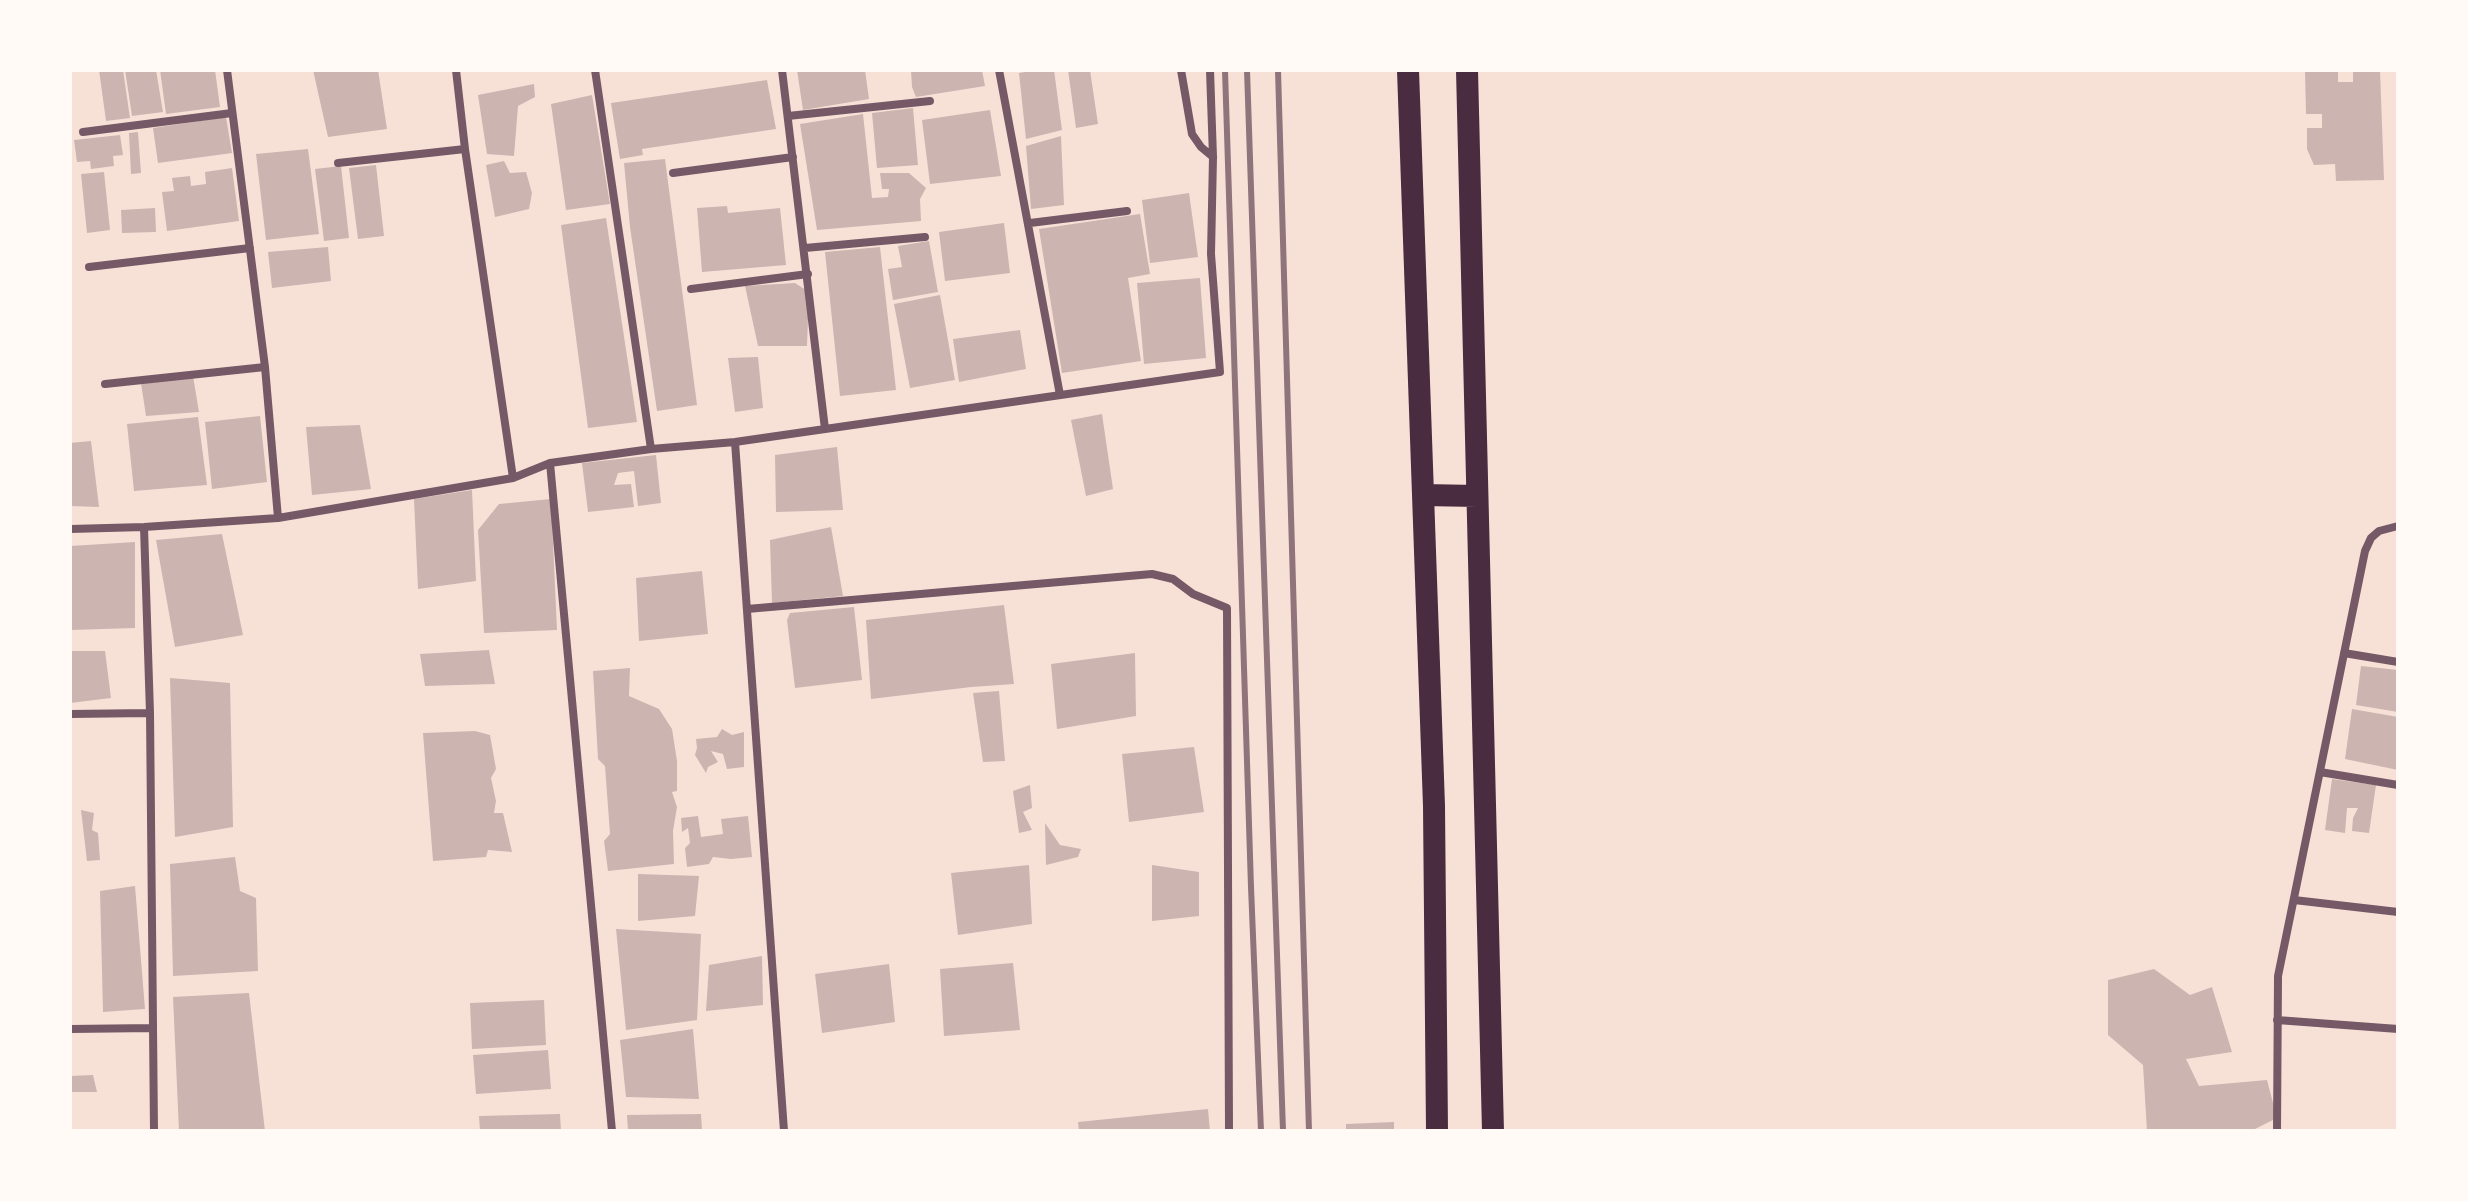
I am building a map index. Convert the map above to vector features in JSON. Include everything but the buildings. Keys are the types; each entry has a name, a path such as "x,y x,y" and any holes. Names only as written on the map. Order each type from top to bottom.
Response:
{"highway":[{"path":"1408,70 1434,806 1437,1131"},
{"path":"1467,70 1493,1131"},
{"path":"1423,495 1477,496"}],"street":[{"path":"227,70 265,367 278,518"},
{"path":"456,70 513,478"},
{"path":"595,70 651,449"},
{"path":"782,70 825,429"},
{"path":"999,70 1060,395"},
{"path":"1181,70 1192,134 1213,157"},
{"path":"70,529 278,518 513,478 550,463 651,449 735,442 1220,372 1211,254 1213,157 1210,70"},
{"path":"788,116 930,101"},
{"path":"83,132 232,113"},
{"path":"338,163 465,149"},
{"path":"673,173 793,157"},
{"path":"1030,223 1127,211"},
{"path":"805,248 925,237"},
{"path":"89,267 250,248"},
{"path":"691,289 808,274"},
{"path":"105,384 265,367"},
{"path":"735,442 784,1131"},
{"path":"550,463 612,1131"},
{"path":"2277,1131 2278,976 2367,544 2379,531 2398,526"},
{"path":"144,527 150,713 154,1131"},
{"path":"747,609 1152,574 1173,579 1193,594 1227,608 1229,1131"},
{"path":"2344,653 2398,662"},
{"path":"70,714 150,713"},
{"path":"2320,772 2398,785"},
{"path":"2294,900 2398,912"},
{"path":"2277,1020 2398,1029"},
{"path":"70,1029 153,1028"}],"railway":[{"path":"1225,70 1261,1131"},
{"path":"1247,70 1283,1131"},
{"path":"1278,70 1309,1131"}]}
